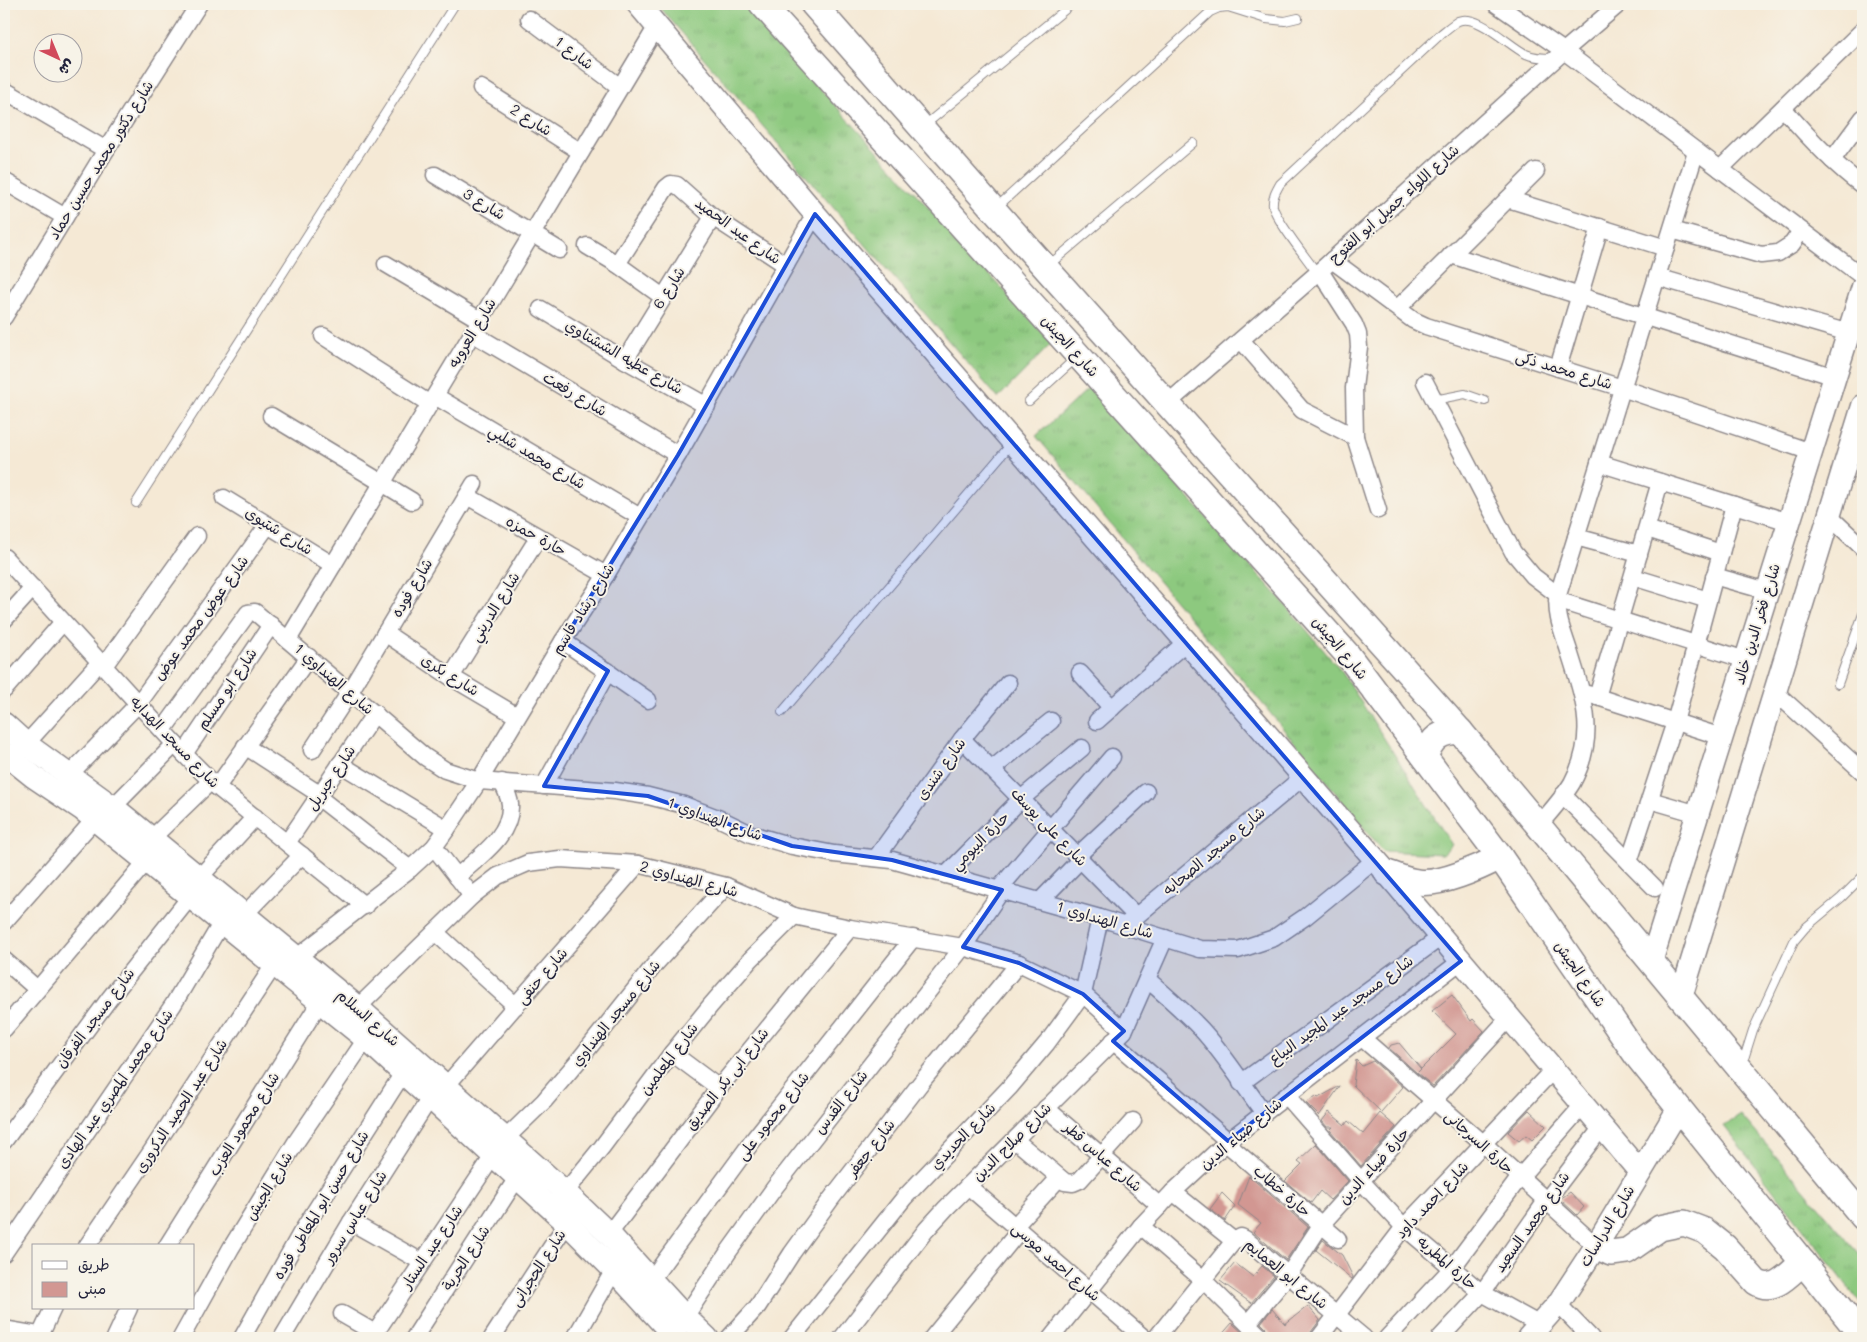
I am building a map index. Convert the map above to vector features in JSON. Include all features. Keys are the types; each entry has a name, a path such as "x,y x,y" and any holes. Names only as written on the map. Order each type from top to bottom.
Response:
{"main road":[{"name":"شارع الجيش","path":"762,4 1347,654 1500,857 1637,1056 1804,1262 1859,1336"},
{"path":"813,4 993,209 1460,731 1863,1217"},
{"path":"965,230 993,209"},
{"path":"1398,721 1408,719 1417,714 1425,706 1429,696"},
{"path":"1424,757 1429,746 1437,737 1448,732 1460,731"},
{"path":"1381,866 1419,883 1434,882 1475,870 1500,857"},
{"path":"1596,1246 1611,1252 1627,1251 1660,1228 1684,1223 1705,1231 1725,1247 1756,1282 1763,1286 1770,1287 1777,1283 1804,1262"}],"street":[{"name":"شارع دكتور محمد حسين حماد","path":"4,317 106,150 199,4"},
{"path":"638,4 815,214 1381,866 1640,1172"},
{"path":"1496,4 1560,54 1696,151 1863,277"},
{"name":"شارع اللواء جميل ابو الفتوح","path":"1168,403 1323,268 1560,54 1619,4"},
{"name":"شارع 1","path":"529,20 620,87"},
{"name":"شارع العروبه","path":"288,640 656,26"},
{"path":"1720,169 1863,30"},
{"name":"شارع 2","path":"481,88 581,152"},
{"path":"4,90 106,150"},
{"path":"1783,108 1806,135 1863,186"},
{"path":"1832,160 1863,118"},
{"path":"1589,695 1557,614 1558,598 1696,151"},
{"path":"1398,308 1536,171"},
{"name":"شارع 3","path":"435,175 559,250"},
{"path":"4,181 65,218"},
{"name":"شارع عبد الحميد","path":"617,264 666,188 671,184 677,185 713,217 786,265"},
{"path":"1508,200 1666,248"},
{"name":"شارع رشاد قاسم","path":"296,958 410,869 434,847 447,829 479,781 678,455 815,214"},
{"name":"شارع 6","path":"625,360 713,217"},
{"path":"1558,368 1600,228"},
{"path":"1672,230 1761,255 1778,253 1792,244 1801,231"},
{"path":"587,246 663,296"},
{"path":"1452,255 1835,377"},
{"name":"شارع رفعت","path":"386,264 476,326 678,455"},
{"path":"1323,268 1358,334 1359,347 1354,388 1355,437 1378,510"},
{"name":"شارع محمد ذكى","path":"1323,268 1398,308 1413,320 1433,329 1622,388 1811,452"},
{"path":"1657,277 1848,333"},
{"name":"شارع فخر الدين خالد","path":"1652,962 1863,287"},
{"name":"شارع عطيه الششتاوي","path":"541,309 625,360 707,406"},
{"name":"شارع محمد شلبي","path":"323,336 432,400 640,517"},
{"path":"1241,340 1302,410 1355,437"},
{"path":"1425,382 1513,552 1533,576 1558,598 1746,660"},
{"path":"1681,997 1863,406"},
{"path":"271,416 412,501"},
{"path":"1599,463 1734,505 1792,514 1829,516 1863,548"},
{"path":"1539,825 1571,784 1581,764 1587,741 1589,695 1620,620 1660,482"},
{"name":"حارة حمزه","path":"470,490 538,538 606,575"},
{"name":"شارع فوده","path":"312,750 350,692 470,490"},
{"name":"شارع شتيوى","path":"224,498 333,566"},
{"path":"1629,862 1675,722 1734,505"},
{"name":"شارع عوض محمد عوض","path":"70,774 138,704 268,525"},
{"path":"1647,529 1721,553"},
{"path":"11,756 102,664 197,536"},
{"path":"1576,537 1639,554"},
{"name":"شارع الدريني","path":"452,677 538,538"},
{"name":"شارع مسجد الهدايه","path":"4,557 162,730 214,784 365,906"},
{"path":"1633,576 1708,600"},
{"path":"1714,576 1768,591"},
{"path":"4,620 33,588"},
{"name":"شارع الهنداوي 1","path":"162,730 246,616 252,612 258,614 425,757 445,770 479,781 615,791 648,796 684,805 718,818 751,834 792,846 834,854 892,860 1100,918 1131,921 1165,938 1200,949 1238,950 1274,938 1381,866"},
{"path":"4,690 64,622"},
{"name":"شارع ابو مسلم","path":"4,922 104,814 180,749 271,625"},
{"name":"شارع بكرى","path":"385,633 452,677 517,716"},
{"path":"563,641 648,700"},
{"path":"1097,721 1186,642"},
{"path":"151,839 214,784 245,746 309,657"},
{"path":"544,786 608,671"},
{"path":"1080,673 1112,708"},
{"name":"شارع شندى","path":"876,858 962,739 1008,683"},
{"path":"1775,692 1863,772"},
{"path":"1589,695 1722,737"},
{"name":"شارع جبريل","path":"287,842 375,714"},
{"path":"992,769 1051,721"},
{"name":"شارع السلام","path":"4,724 11,756 34,777 70,800 104,814 151,839 222,922 320,1002 350,1014 366,1039 403,1073 438,1092"},
{"name":"شارع على يوسف","path":"962,739 1079,858 1131,921"},
{"path":"245,746 319,796 410,869"},
{"name":"حارة البيومي","path":"946,875 1021,799 1082,748"},
{"name":"شارع السلام","path":"11,756 70,774 146,862 244,915 296,958 350,1014 499,1148 561,1208 614,1270 645,1288 685,1316 707,1338"},
{"name":"شارع القدس","path":"685,1316 775,1187 963,947 1000,890 1112,757"},
{"path":"340,764 447,829"},
{"name":"شارع مسجد الصحابه","path":"1131,921 1303,777"},
{"path":"457,877 506,828 510,816 510,802 502,782"},
{"path":"1040,901 1079,858 1146,792"},
{"path":"1563,795 1655,888"},
{"path":"1650,800 1698,814"},
{"name":"شارع مسجد الفرقان","path":"4,1142 194,887 255,817"},
{"path":"434,847 472,896"},
{"path":"244,915 302,855"},
{"name":"شارع الهنداوي 2","path":"350,1014 472,896 498,876 528,863 560,859 638,864 726,886 794,916 850,928 963,947 1019,963 1083,994 1119,1036"},
{"path":"4,1029 9,1012 37,989 146,862"},
{"name":"شارع حنفى","path":"438,1092 516,1006 638,864"},
{"name":"شارع مسجد الهنداوي","path":"499,1148 544,1101 656,963 726,886"},
{"name":"شارع المعلمين","path":"561,1208 608,1139 672,1053 746,966 794,916"},
{"name":"شارع الحديدي","path":"792,1338 904,1198 1009,1088 1047,1043 1083,994 1100,918"},
{"name":"شارع محمد المصري عبد الهادى","path":"4,1253 173,1005 222,922"},
{"name":"شارع ابى بكر الصديق","path":"609,1234 719,1088 850,928"},
{"path":"435,932 516,1006"},
{"name":"شارع مسجد عبد المجيد البياع","path":"1242,1083 1441,937"},
{"name":"شارع محمود على","path":"645,1288 754,1139 913,938"},
{"name":"شارع صلاح الدين","path":"842,1338 926,1230 1119,1036 1165,938"},
{"path":"4,960 37,989"},
{"name":"شارع ضياء الدين","path":"1051,1338 1141,1226 1173,1192 1227,1142 1461,961"},
{"name":"شارع جعفر","path":"729,1338 758,1306 792,1253 831,1199 923,1080 1019,963"},
{"name":"شارع عبد الحميد الدكرورى","path":"88,1244 152,1152 274,964"},
{"path":"1146,979 1179,1006 1202,1030 1264,1113"},
{"name":"شارع محمود العزب","path":"168,1244 320,1002"},
{"name":"حارة ضياء الدين","path":"1248,1323 1289,1274 1321,1226 1362,1182 1432,1100 1510,1017"},
{"name":"حارة خطاب","path":"1119,1036 1227,1142 1338,1239"},
{"name":"حارة السرجانى","path":"1362,1038 1484,1144 1596,1246"},
{"name":"شارع الجيش","path":"181,1338 231,1248 296,1142 366,1039"},
{"path":"672,1053 719,1088"},
{"name":"شارع احمد داود","path":"1319,1338 1404,1227 1554,1070"},
{"name":"شارع حسن ابو المعاطى فوده","path":"242,1338 301,1233 403,1073"},
{"name":"شارع عباس سرور","path":"282,1338 351,1222 438,1092"},
{"name":"حارة المطريه","path":"1287,1096 1404,1227 1482,1293 1534,1332"},
{"path":"1387,1338 1453,1267 1520,1177 1583,1105"},
{"name":"شارع عباس قطر","path":"1046,1108 1160,1206"},
{"name":"شارع الدراسات","path":"1534,1332 1558,1304 1596,1246 1679,1108"},
{"path":"1015,1140 1059,1178 1065,1182 1073,1183 1080,1180 1133,1121"},
{"name":"شارع محمد السعيد","path":"1440,1338 1482,1293 1546,1200 1602,1127"},
{"name":"شارع السلام","path":"499,1148 517,1178 561,1208 609,1234 676,1338"},
{"name":"شارع عبد الستار","path":"373,1336 499,1148"},
{"name":"شارع الحرية","path":"414,1338 517,1178"},
{"path":"932,1338 1059,1178"},
{"name":"شارع احمد موسى","path":"968,1186 1144,1338"},
{"path":"1173,1192 1234,1241"},
{"name":"شارع الحجرانى","path":"492,1338 561,1208"},
{"path":"351,1222 422,1262"},
{"path":"1141,1226 1203,1280 1262,1338"},
{"name":"شارع ابو العمايم","path":"1156,1338 1234,1241 1241,1237 1289,1274 1364,1338"},
{"path":"575,1338 614,1270"},
{"path":"1558,1304 1591,1338"},
{"path":"4,1332 39,1338 52,1310"},
{"path":"115,1338 128,1310"},
{"path":"342,1314 373,1336"}],"lane":[{"path":"136,503 455,4"},
{"path":"921,128 1072,4"},
{"path":"993,209 1210,12 1228,7 1266,19 1285,21 1298,18"},
{"path":"1323,268 1278,217 1273,206 1274,194 1280,184 1442,33 1458,21 1466,20 1476,22 1527,55 1539,58 1560,54"},
{"path":"1046,268 1193,143"},
{"path":"1029,402 1078,356"},
{"path":"1434,400 1465,394 1485,401"},
{"path":"782,712 1013,442"},
{"path":"1838,684 1863,614"},
{"path":"1740,1069 1753,1030 1794,941 1805,928 1842,898 1863,876"}],"highlighted area":[{"path":"815,214 1461,961 1228,1141 1113,1041 1124,1031 1083,994 1019,963 963,947 1002,890 892,860 792,846 648,796 544,786 608,671 563,641 678,455"}],"green space":[{"path":"657,4 743,4 1052,343 998,398"},
{"path":"1089,388 1278,596 1342,672 1452,845 1443,854 1383,851 1266,708 1036,436"},
{"path":"1741,1115 1863,1259 1863,1306 1724,1126"}],"building":[{"path":"1452,995 1471,1021 1473,1019 1484,1031 1433,1086 1417,1073 1456,1034 1432,1011"},
{"path":"1399,1043 1421,1069 1417,1073 1389,1048 1391,1045"},
{"path":"1356,1060 1362,1066 1373,1061 1403,1087 1381,1112 1353,1085"},
{"path":"1340,1086 1319,1116 1306,1103 1316,1096 1318,1098"},
{"path":"1529,1110 1546,1126 1532,1140 1526,1135 1519,1141 1508,1132"},
{"path":"1329,1112 1345,1125 1348,1121 1363,1134 1380,1113 1396,1127 1361,1166 1330,1130 1333,1127 1327,1127 1322,1121"},
{"path":"1316,1144 1348,1181 1330,1200 1320,1191 1311,1203 1285,1181 1302,1164 1298,1161"},
{"path":"1249,1176 1308,1227 1286,1260 1253,1232 1261,1223 1238,1205"},
{"path":"1570,1192 1584,1207 1577,1215 1560,1199"},
{"path":"1222,1193 1235,1206 1225,1221 1210,1209"},
{"path":"1323,1240 1342,1255 1353,1277 1352,1279 1316,1250"},
{"path":"1235,1263 1253,1277 1262,1266 1274,1276 1251,1303 1220,1281"},
{"path":"1308,1306 1320,1320 1309,1338 1272,1338 1269,1331 1261,1323 1272,1309 1285,1324"},
{"path":"1232,1323 1248,1338 1219,1338"}]}
